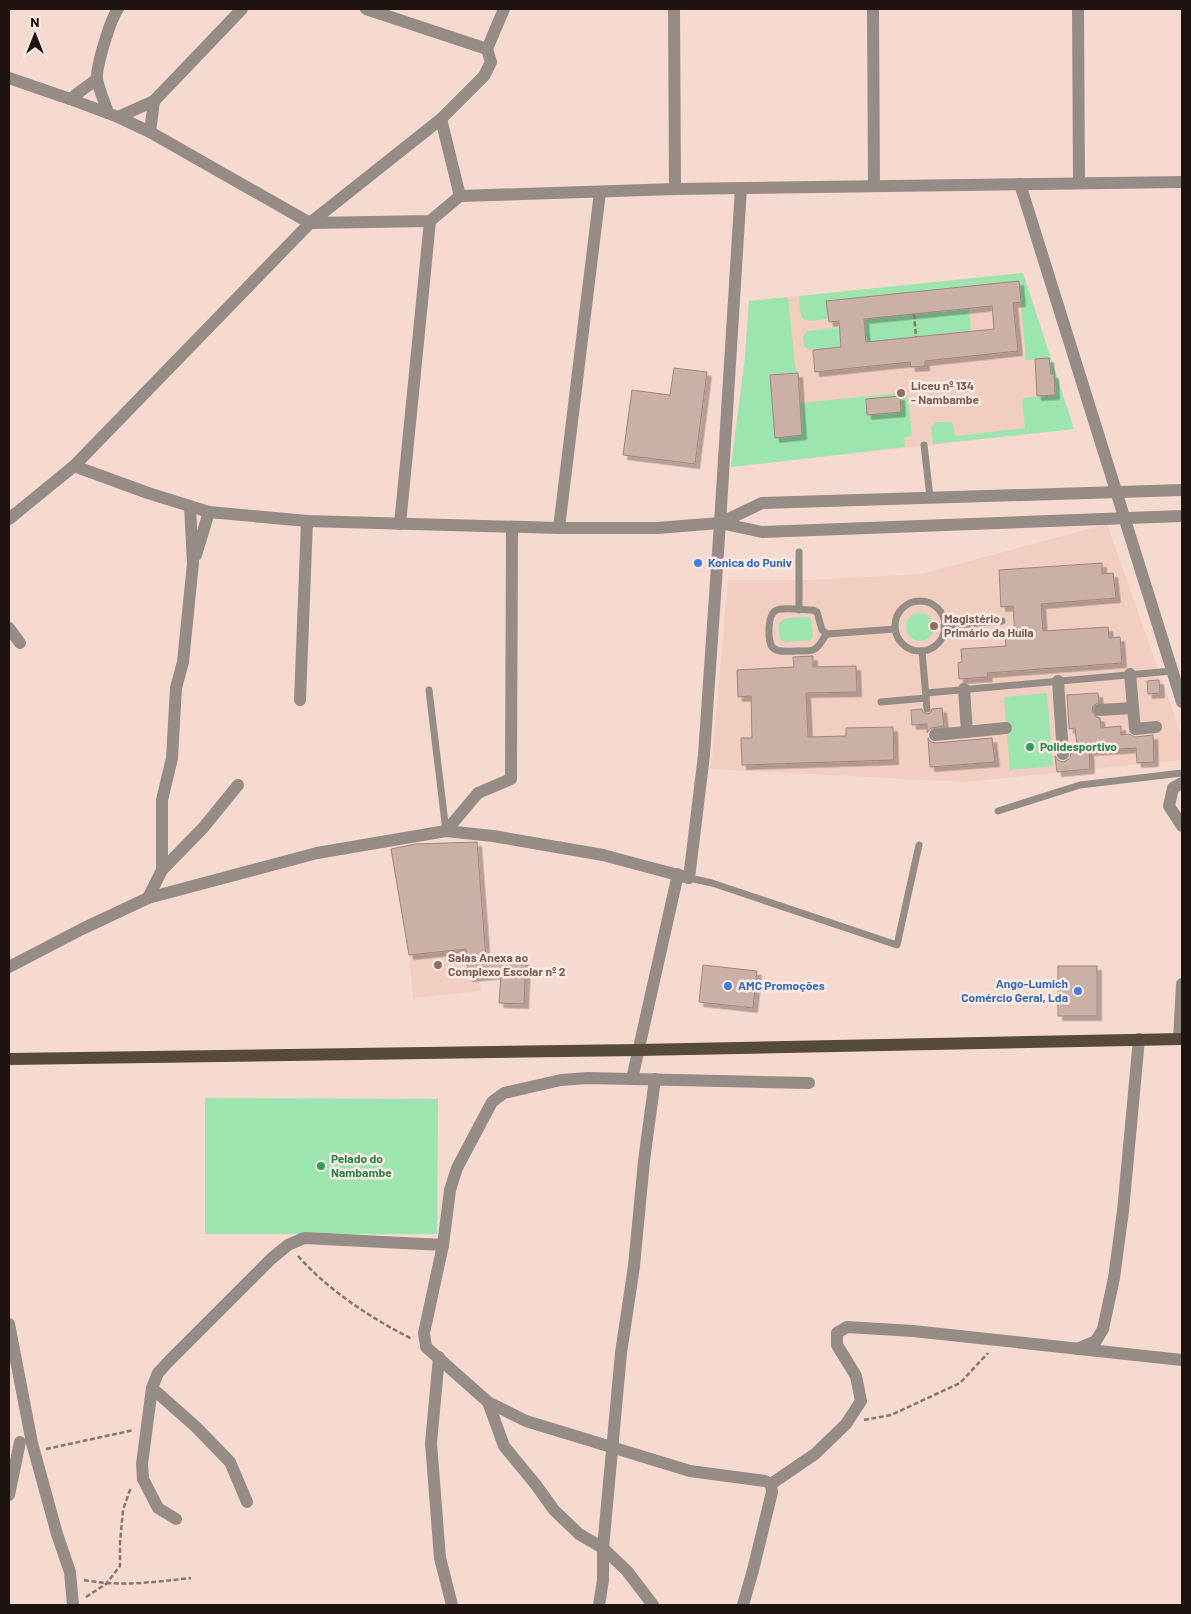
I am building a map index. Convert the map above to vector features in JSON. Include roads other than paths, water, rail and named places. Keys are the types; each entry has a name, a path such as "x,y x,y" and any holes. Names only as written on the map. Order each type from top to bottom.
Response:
{"main road":[{"path":"9,1059 638,1050 1181,1039"}],"street":[{"path":"113,115 97,79 112,16 118,9"},
{"path":"113,115 154,101 242,9"},
{"path":"366,9 487,49"},
{"path":"9,519 74,466 310,222 441,119 484,76 491,62 487,49 504,9"},
{"path":"674,9 674,189"},
{"path":"873,9 874,186"},
{"path":"1078,9 1079,183"},
{"path":"9,78 113,115 150,132 310,222 430,221 460,196 674,189 1182,182"},
{"path":"70,99 97,79"},
{"path":"150,132 154,101"},
{"path":"441,119 460,196"},
{"path":"1020,184 1182,702"},
{"path":"632,1079 684,876 704,755 741,188"},
{"path":"559,528 600,192"},
{"path":"400,524 430,221"},
{"path":"74,466 148,493 209,512 307,521 559,528 657,528 720,522 762,532 1182,516"},
{"path":"720,522 762,503 1182,490"},
{"path":"162,870 162,800 172,758 176,688 183,662 193,563 190,506"},
{"path":"193,563 209,512"},
{"path":"300,700 307,521"},
{"path":"446,831 478,793 510,779 512,527"},
{"path":"9,628 20,643"},
{"path":"1130,674 1135,729 1156,727"},
{"path":"1058,681 1063,754"},
{"path":"964,689 967,732"},
{"path":"1100,710 1133,708"},
{"path":"935,735 1006,728"},
{"path":"1182,783 1173,788 1170,806 1182,826"},
{"path":"148,898 162,870 203,828 238,785"},
{"path":"9,967 82,929 148,898 317,853 446,831 492,836 602,855 684,876"},
{"path":"1181,1039 1182,984"},
{"path":"1077,1349 1096,1340 1103,1329 1114,1278 1123,1211 1139,1039"},
{"path":"743,1605 772,1492 771,1484 765,1480 690,1471 526,1421 488,1402 426,1347 424,1334 443,1244 450,1190 457,1168 492,1102 504,1093 561,1080 588,1078 810,1083"},
{"path":"599,1605 604,1580 603,1548 621,1353 634,1266 644,1161 655,1079"},
{"path":"176,1519 158,1508 143,1479 142,1464 152,1388 158,1373 170,1360 271,1259 288,1245 304,1238 443,1244"},
{"path":"9,1324 24,1444 70,1572 73,1604"},
{"path":"771,1484 815,1454 846,1424 861,1401 856,1376 837,1345 837,1333 847,1327 913,1331 1182,1360"},
{"path":"439,1357 431,1443 440,1558 452,1605"},
{"path":"152,1388 196,1427 230,1462 247,1502"},
{"path":"488,1402 504,1446 554,1510 579,1534 603,1548 627,1571 653,1605"},
{"path":"9,1494 24,1444"}],"lane":[{"path":"924,445 930,497"},
{"path":"799,610 800,552"},
{"path":"920,602 928,603 936,608 941,614 944,626 941,639 936,645 922,651 905,647 895,629 896,618 905,606 920,602"},
{"path":"827,634 822,630 817,612 813,610 777,610 772,614 770,642 772,648 778,651 812,651 818,647 822,638 827,634 895,629"},
{"path":"944,626 1002,621"},
{"path":"922,651 927,709"},
{"path":"881,702 964,689 1172,671"},
{"path":"429,690 446,831"},
{"path":"998,811 1080,785 1182,773"},
{"path":"684,876 712,883 897,946 919,844"}],"place":[{"name":"Liceu nº 134 - Nambambe","path":"901,393"},
{"name":"Konica do Puniv","path":"698,563"},
{"name":"Magistério Primário da Huíla","path":"934,626"},
{"name":"Polidesportivo","path":"1030,747"},
{"name":"Salas Anexa ao Complexo Escolar nº 2","path":"438,965"},
{"name":"AMC Promoções","path":"728,986"},
{"name":"Ango-Lumich Comércio Geral, Lda","path":"1078,991"},
{"name":"Pelado do Nambambe","path":"321,1166"}]}
